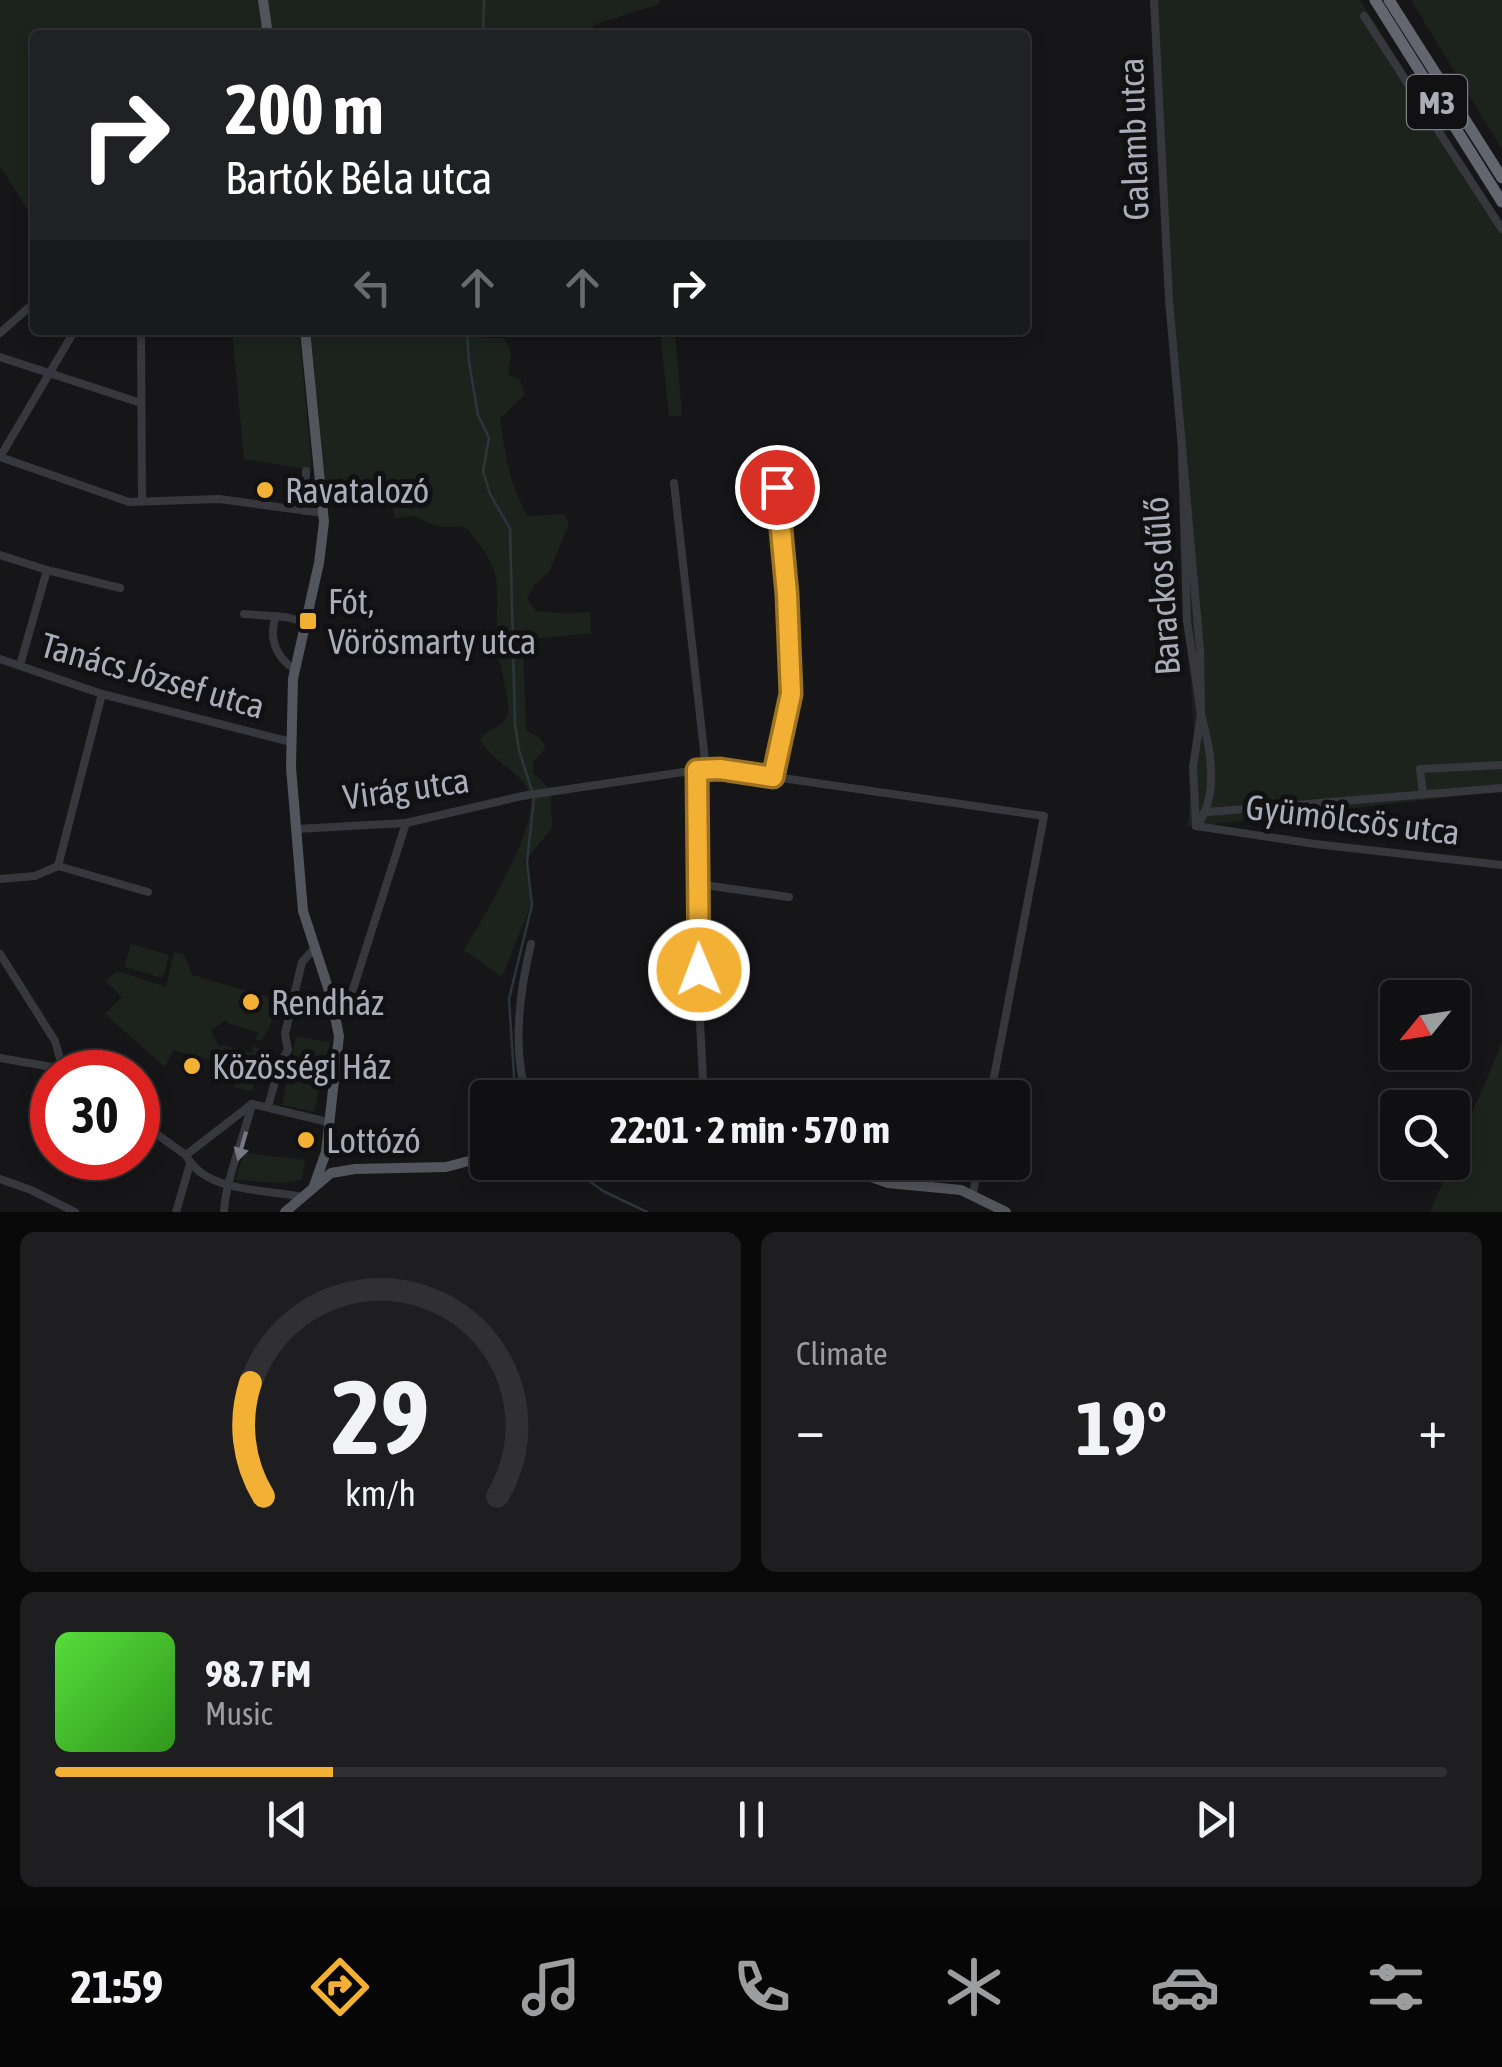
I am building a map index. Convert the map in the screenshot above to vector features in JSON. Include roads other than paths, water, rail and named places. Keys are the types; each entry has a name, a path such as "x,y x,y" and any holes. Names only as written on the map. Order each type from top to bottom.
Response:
{"highway":[{"name":"M3","path":"1374,0 1502,202"},
{"name":"M3","path":"1389,0 1502,178"}],"main road":[{"path":"263,0 267,30"},
{"path":"285,1212 314,1186 328,1161 328,1122 339,1048 336,1014 302,911 291,742 294,669 322,546 323,513 305,335"},
{"path":"328,1161 344,1170 446,1167 470,1161"},
{"path":"314,1186 328,1161"},
{"path":"880,1180 973,1194 1006,1212"}],"street":[{"name":"Galamb utca","path":"1154,0 1168,276"},
{"path":"1364,16 1502,228"},
{"name":"Barackos dűlő","path":"1168,276 1182,453 1186,621 1210,767 1208,812"},
{"path":"0,333 30,306"},
{"path":"72,335 0,456 129,502 219,499 323,513"},
{"path":"141,335 142,500"},
{"path":"0,357 142,403"},
{"path":"762,451 776,477 790,640 790,704 773,777"},
{"path":"305,476 306,511"},
{"path":"291,484 305,476 319,480"},
{"path":"674,483 702,770 698,884 703,1080"},
{"path":"0,555 120,588"},
{"path":"20,666 46,570"},
{"path":"244,614 305,622"},
{"path":"276,616 272,633 275,646 283,661 294,669"},
{"name":"Tanács József utca","path":"0,659 102,694 291,742"},
{"path":"58,866 102,694"},
{"name":"Barackos dűlő","path":"1196,826 1193,766 1201,714"},
{"path":"1423,794 1420,770 1502,766"},
{"name":"Virág utca","path":"296,829 406,823 529,795 702,770 1044,816 993,1080"},
{"path":"1196,826 1208,812 1502,788"},
{"path":"336,1014 348,1008 406,823"},
{"name":"Gyümölcsös utca","path":"1196,826 1502,865"},
{"path":"0,879 35,876 58,866 148,892"},
{"path":"698,884 789,898"},
{"path":"526,1080 518,1020 530,944"},
{"path":"268,1108 280,1063 288,1050 285,1034 302,962 313,950"},
{"path":"0,954 58,1050"},
{"path":"0,1058 30,1064"},
{"path":"252,1104 328,1122"},
{"path":"176,1212 188,1160 252,1104"},
{"path":"224,1212 227,1186 252,1104"},
{"path":"160,1138 227,1186 302,1197"},
{"path":"0,1179 75,1212"},
{"path":"973,1194 976,1180"}],"waterway":[{"path":"483,30 484,0"},
{"path":"467,335 478,415 489,438 483,471 490,494 510,529 515,724 532,791"},
{"path":"514,1080 509,999 532,905 527,862 534,799"},
{"path":"588,1180 647,1212"}],"place":[{"name":"Ravatalozó","path":"265,490"},
{"name":"Fót, Vörösmarty utca","path":"308,621"},
{"name":"Rendház","path":"251,1002"},
{"name":"Közösségi Ház","path":"192,1066"},
{"name":"Lottózó","path":"306,1140"}]}
